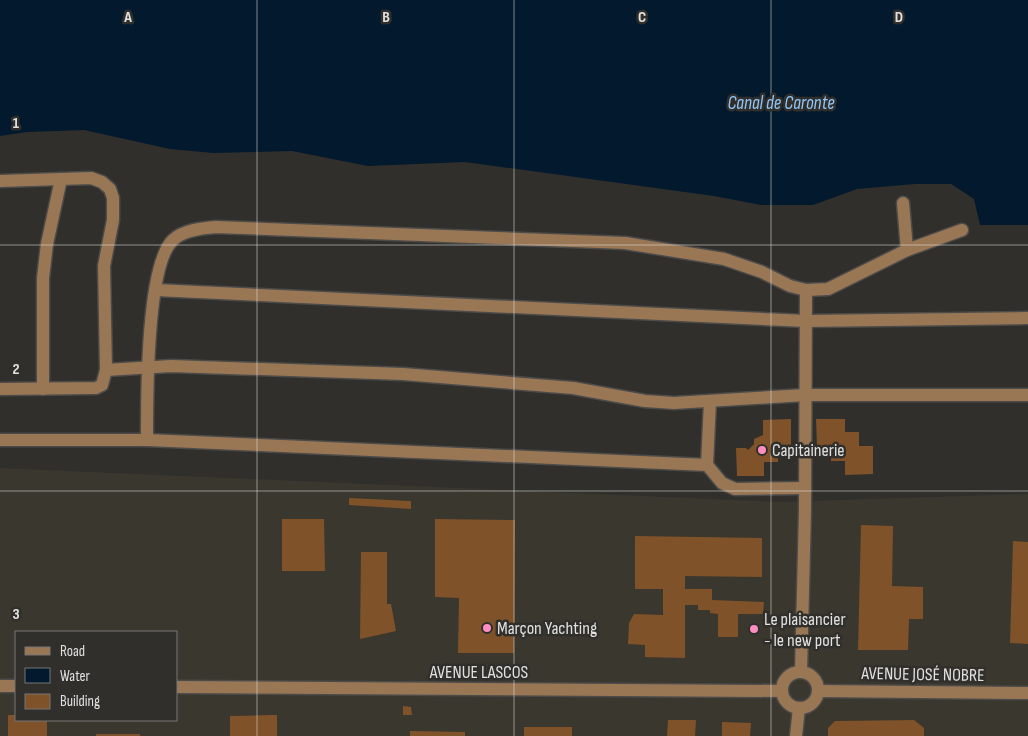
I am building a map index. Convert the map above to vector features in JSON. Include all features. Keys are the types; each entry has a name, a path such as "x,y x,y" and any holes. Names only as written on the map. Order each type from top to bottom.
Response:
{"street":[{"path":"0,181 91,178 102,182 110,189 113,198 113,220 104,266 105,380 102,385 96,388 0,389"},
{"path":"43,388 43,278 47,244 61,179"},
{"path":"903,203 906,250"},
{"path":"147,440 148,368 152,307 163,258 173,239 198,229 216,227 625,243 724,259 762,272 790,286 806,290 828,289 906,250 962,230"},
{"path":"156,290 806,321 1028,318"},
{"path":"801,672 805,510 806,290"},
{"path":"106,370 171,366 403,374 573,388 645,401 710,402 757,397 805,395 1028,395"},
{"path":"710,402 707,465 722,483 735,489 805,488"},
{"path":"0,440 147,440 707,465"},
{"path":"801,672 815,680 818,691 812,703 799,708 790,704 782,691 790,676 801,672"},
{"path":"0,686 15,686"},
{"name":"AVENUE LASCOS","path":"178,687 782,691"},
{"name":"AVENUE JOSÉ NOBRE","path":"818,691 1028,693"},
{"path":"796,736 799,708"}],"shaded area":[{"path":"0,468 779,502 1028,494 1028,736 0,736"}],"water":[{"name":"Canal de Caronte","path":"0,0 1028,0 1028,225 980,225 974,199 951,184 915,184 857,189 813,205 761,205 714,196 465,162 368,166 292,151 213,153 170,149 84,130 27,132 0,136"}],"building":[{"path":"791,419 791,448 778,448 778,462 764,462 764,476 737,476 736,448 746,448 748,450 754,444 754,439 763,435 763,420"},
{"path":"816,419 845,419 845,432 859,432 859,446 873,446 873,474 845,475 845,461 831,461 831,447 817,447"},
{"path":"349,498 411,501 411,509 349,505"},
{"path":"282,519 324,519 325,571 282,571"},
{"path":"435,519 515,520 514,653 458,653 459,598 435,597"},
{"path":"861,525 893,526 892,586 923,587 923,619 909,619 908,650 858,650"},
{"path":"635,536 762,538 762,577 685,576 685,589 712,589 712,600 764,602 763,614 738,614 738,637 718,637 718,614 710,613 710,610 698,610 698,605 685,605 685,658 645,657 645,645 628,644 629,623 634,614 663,615 663,589 635,589"},
{"path":"1013,541 1028,542 1028,644 1010,643"},
{"path":"361,552 387,552 387,604 391,604 396,631 360,639"},
{"path":"403,706 411,707 412,715 403,715"},
{"path":"8,715 15,715 15,721 47,721 47,736 8,736"},
{"path":"277,715 277,736 230,736 230,716"},
{"path":"668,720 696,720 695,736 667,736"},
{"path":"914,720 924,728 924,736 828,736 828,728 835,721"},
{"path":"722,722 751,723 750,736 722,736"},
{"path":"524,727 572,727 572,736 524,736"},
{"path":"410,731 465,732 465,736 410,736"},
{"path":"96,734 140,734 140,736 96,736"}],"place":[{"name":"Capitainerie","path":"762,450"},
{"name":"Marçon Yachting","path":"487,628"},
{"name":"Le plaisancier - le new port","path":"754,629"}]}
